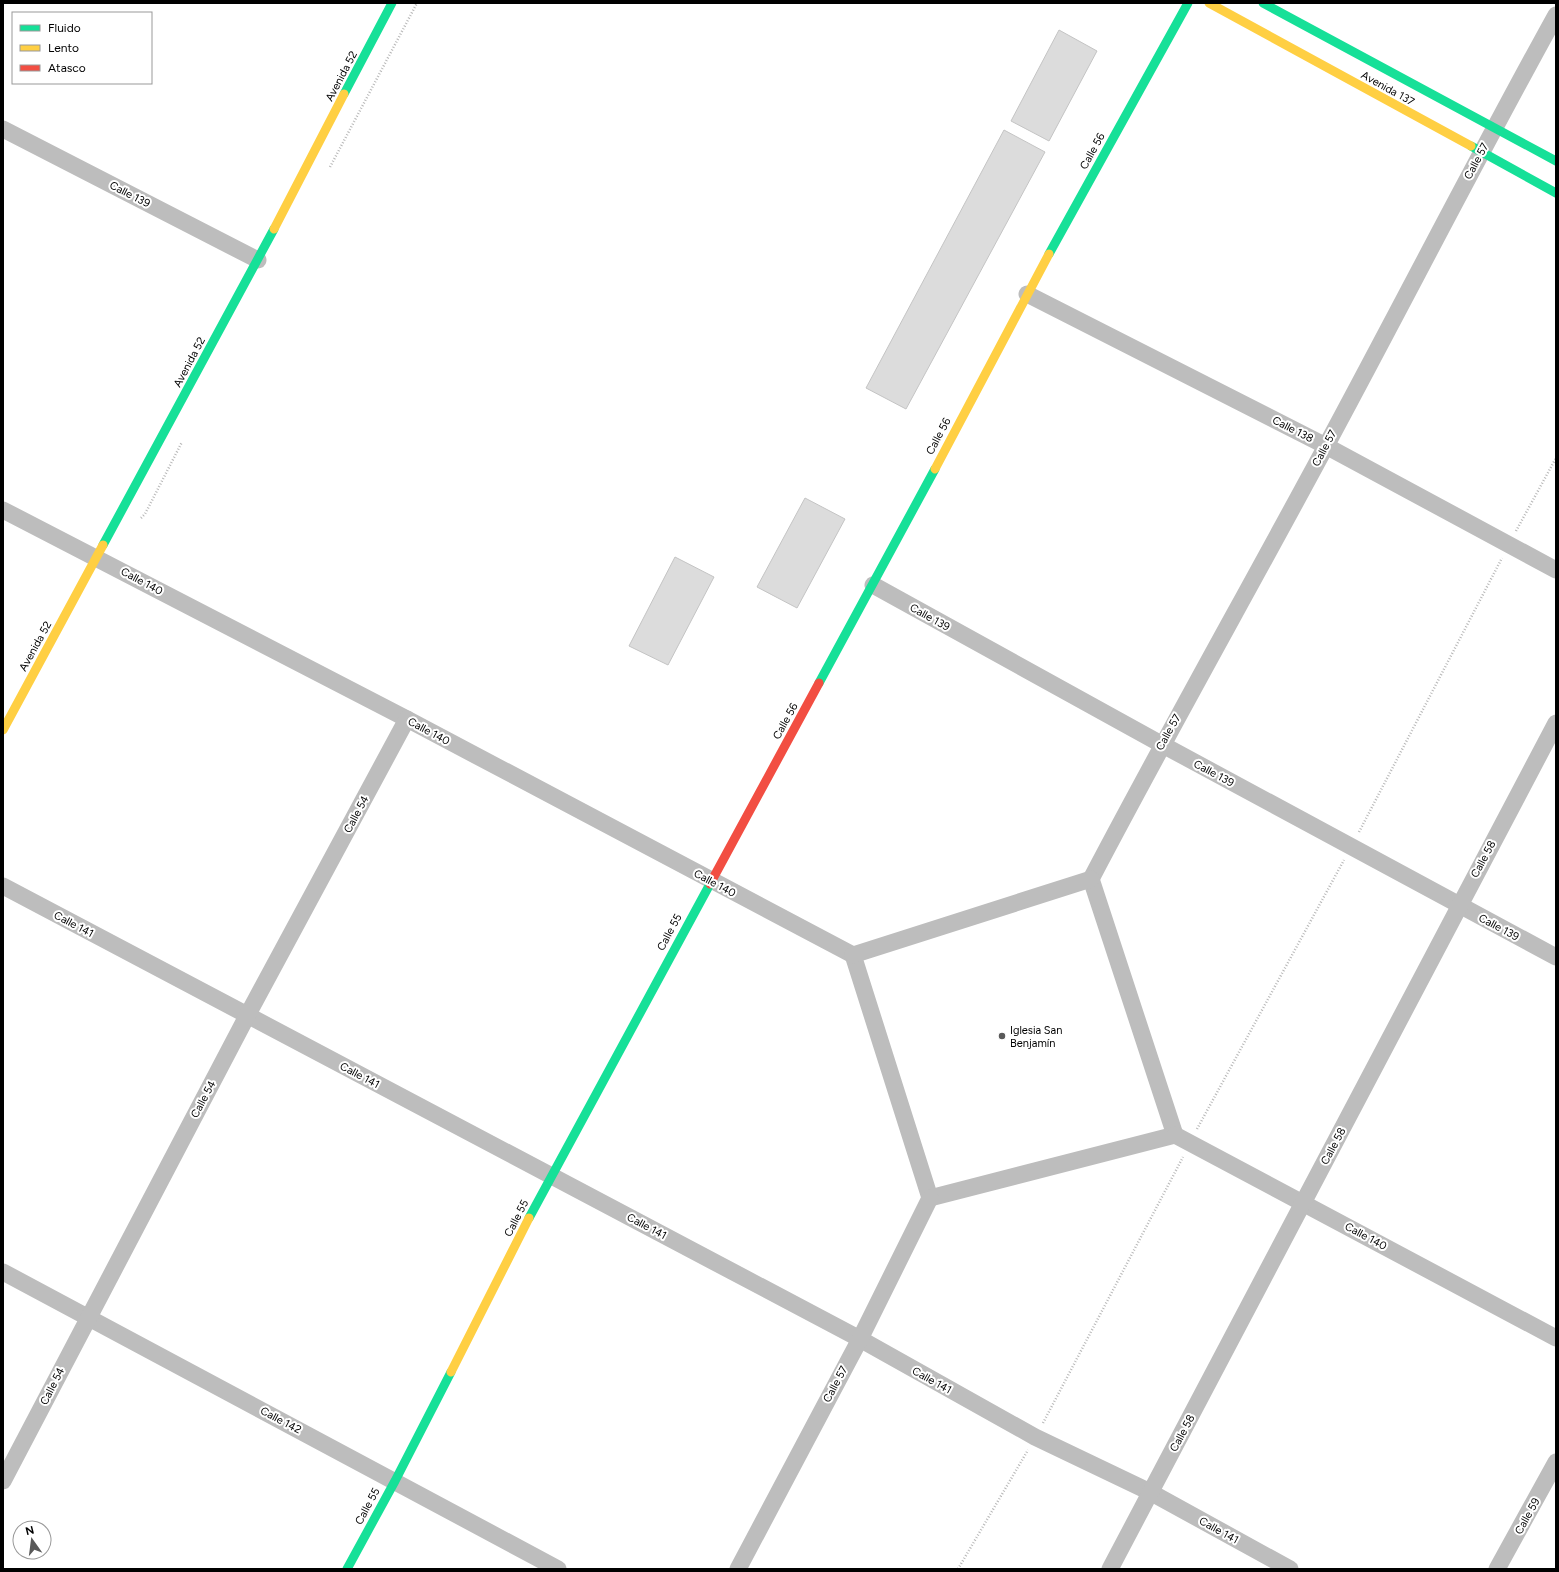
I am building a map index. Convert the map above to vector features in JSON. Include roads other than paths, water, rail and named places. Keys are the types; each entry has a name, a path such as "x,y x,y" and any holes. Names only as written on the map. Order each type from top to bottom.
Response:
{"street":[{"name":"Avenida 52","path":"3,730 258,260 392,3"},
{"name":"Calle 56","path":"711,880 873,585 1027,294 1188,3"},
{"name":"Avenida 137","path":"1209,3 1556,193"},
{"name":"Avenida 137","path":"1263,3 1556,161"},
{"name":"Calle 57","path":"1091,879 1161,744 1326,446 1480,152 1556,15"},
{"name":"Calle 139","path":"3,129 258,260"},
{"name":"Calle 138","path":"1027,294 1326,446 1556,570"},
{"name":"Calle 140","path":"3,510 407,719 853,955"},
{"name":"Calle 139","path":"873,585 1161,744 1556,958"},
{"name":"Calle 54","path":"3,1481 248,1016 407,719"},
{"name":"Calle 58","path":"1110,1569 1556,723"},
{"path":"1091,879 1183,1139 930,1198 853,955 1091,879"},
{"name":"Calle 55","path":"347,1569 395,1480 551,1176 711,880"},
{"name":"Calle 141","path":"3,886 860,1339 1035,1437 1150,1492 1290,1569"},
{"name":"Calle 140","path":"1183,1139 1556,1338"},
{"name":"Calle 57","path":"738,1569 860,1339 930,1198"},
{"name":"Calle 142","path":"3,1272 89,1316 558,1569"},
{"name":"Calle 59","path":"1497,1569 1556,1462"}],"place":[{"name":"Iglesia San Benjamín","path":"1002,1036"}]}
